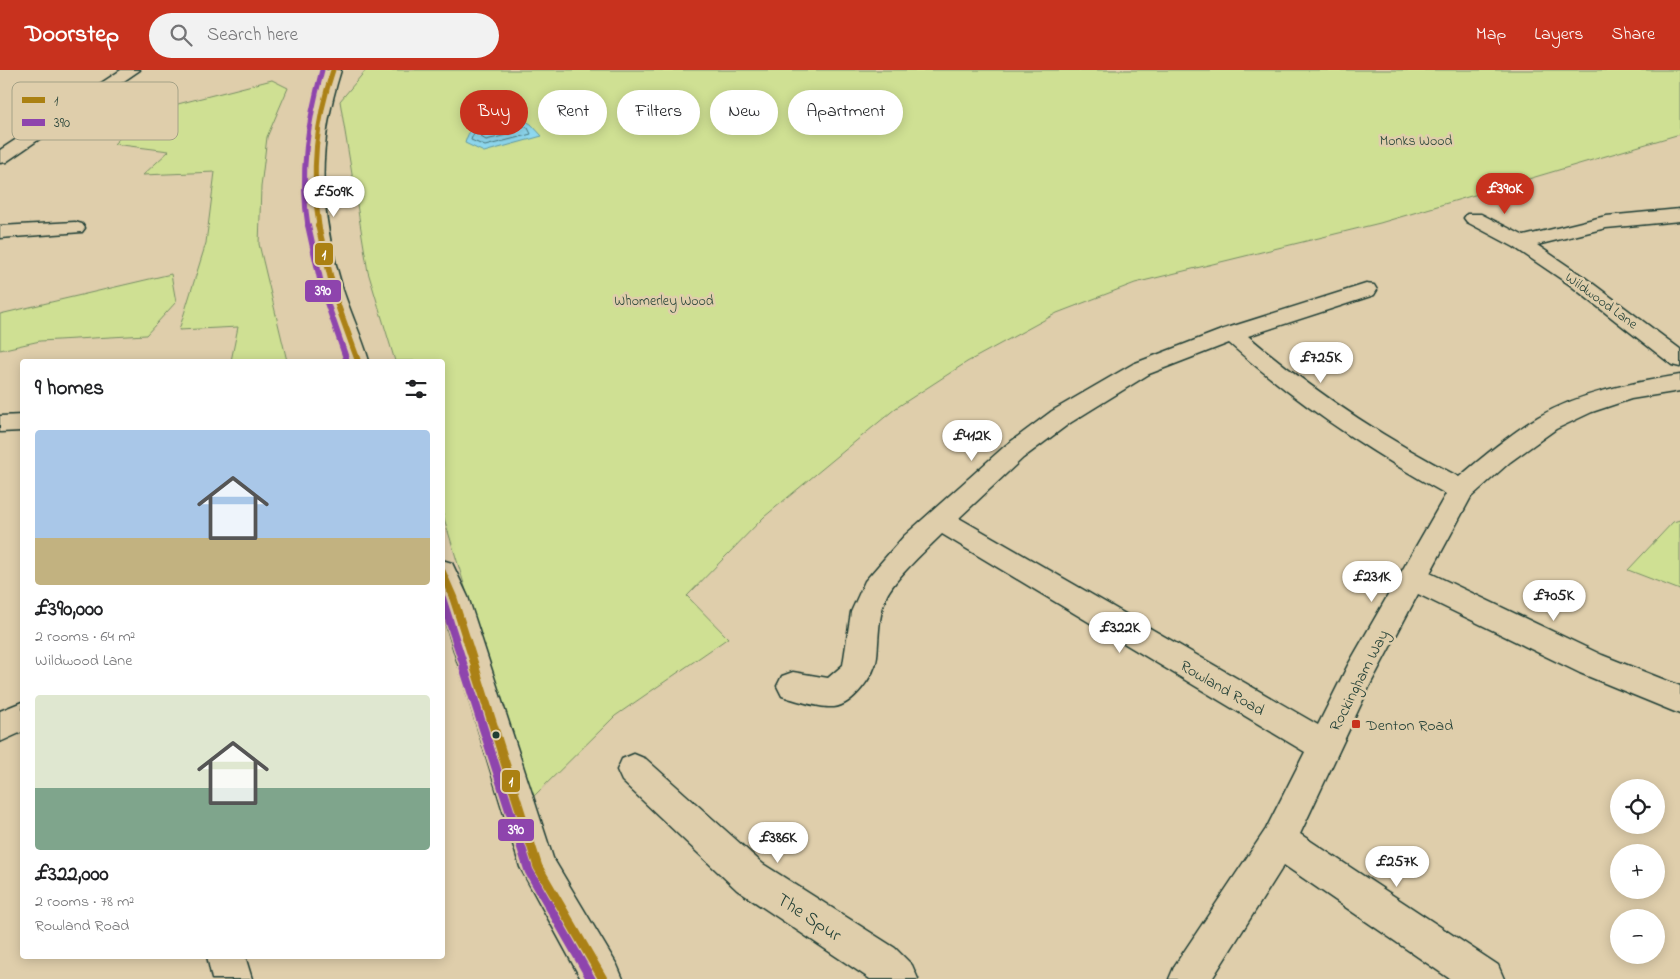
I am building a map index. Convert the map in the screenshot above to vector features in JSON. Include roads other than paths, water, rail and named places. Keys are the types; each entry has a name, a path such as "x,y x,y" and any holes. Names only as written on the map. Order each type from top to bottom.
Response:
{"street":[{"path":"114,82 132,70"},
{"path":"333,70 321,105 315,143 314,199 321,252 337,308 357,359"},
{"path":"0,158 27,140"},
{"path":"1521,243 1606,222 1680,215"},
{"name":"Wildwood Lane","path":"1474,218 1521,243 1578,281 1680,360"},
{"path":"0,232 75,228"},
{"path":"792,686 834,693 856,673 861,659 862,632 866,612 875,589 894,565 1014,452 1061,417 1142,369 1232,334 1366,290"},
{"path":"1232,334 1270,368 1330,414 1409,464 1461,490"},
{"name":"Rockingham Way","path":"1188,979 1279,841 1359,675 1461,490 1476,476 1524,440 1547,424 1576,409 1628,392 1680,383"},
{"path":"0,424 20,423"},
{"name":"Rowland Road","path":"940,520 1117,626 1325,746"},
{"path":"445,578 453,597 538,867 603,979"},
{"path":"1412,578 1591,664 1680,700"},
{"path":"0,727 20,718"},
{"name":"The Spur","path":"634,770 750,877 881,962 898,979"},
{"path":"1279,841 1484,979"},
{"path":"227,959 232,979"}],"water":[{"path":"528,122 538,132 538,135 542,136 484,152 465,143 468,135 528,135"}],"place":[{"name":"Denton Road","path":"1356,724"}],"park label":[{"name":"Monks Wood","path":"1416,140"},
{"name":"Whomerley Wood","path":"664,300"}]}
